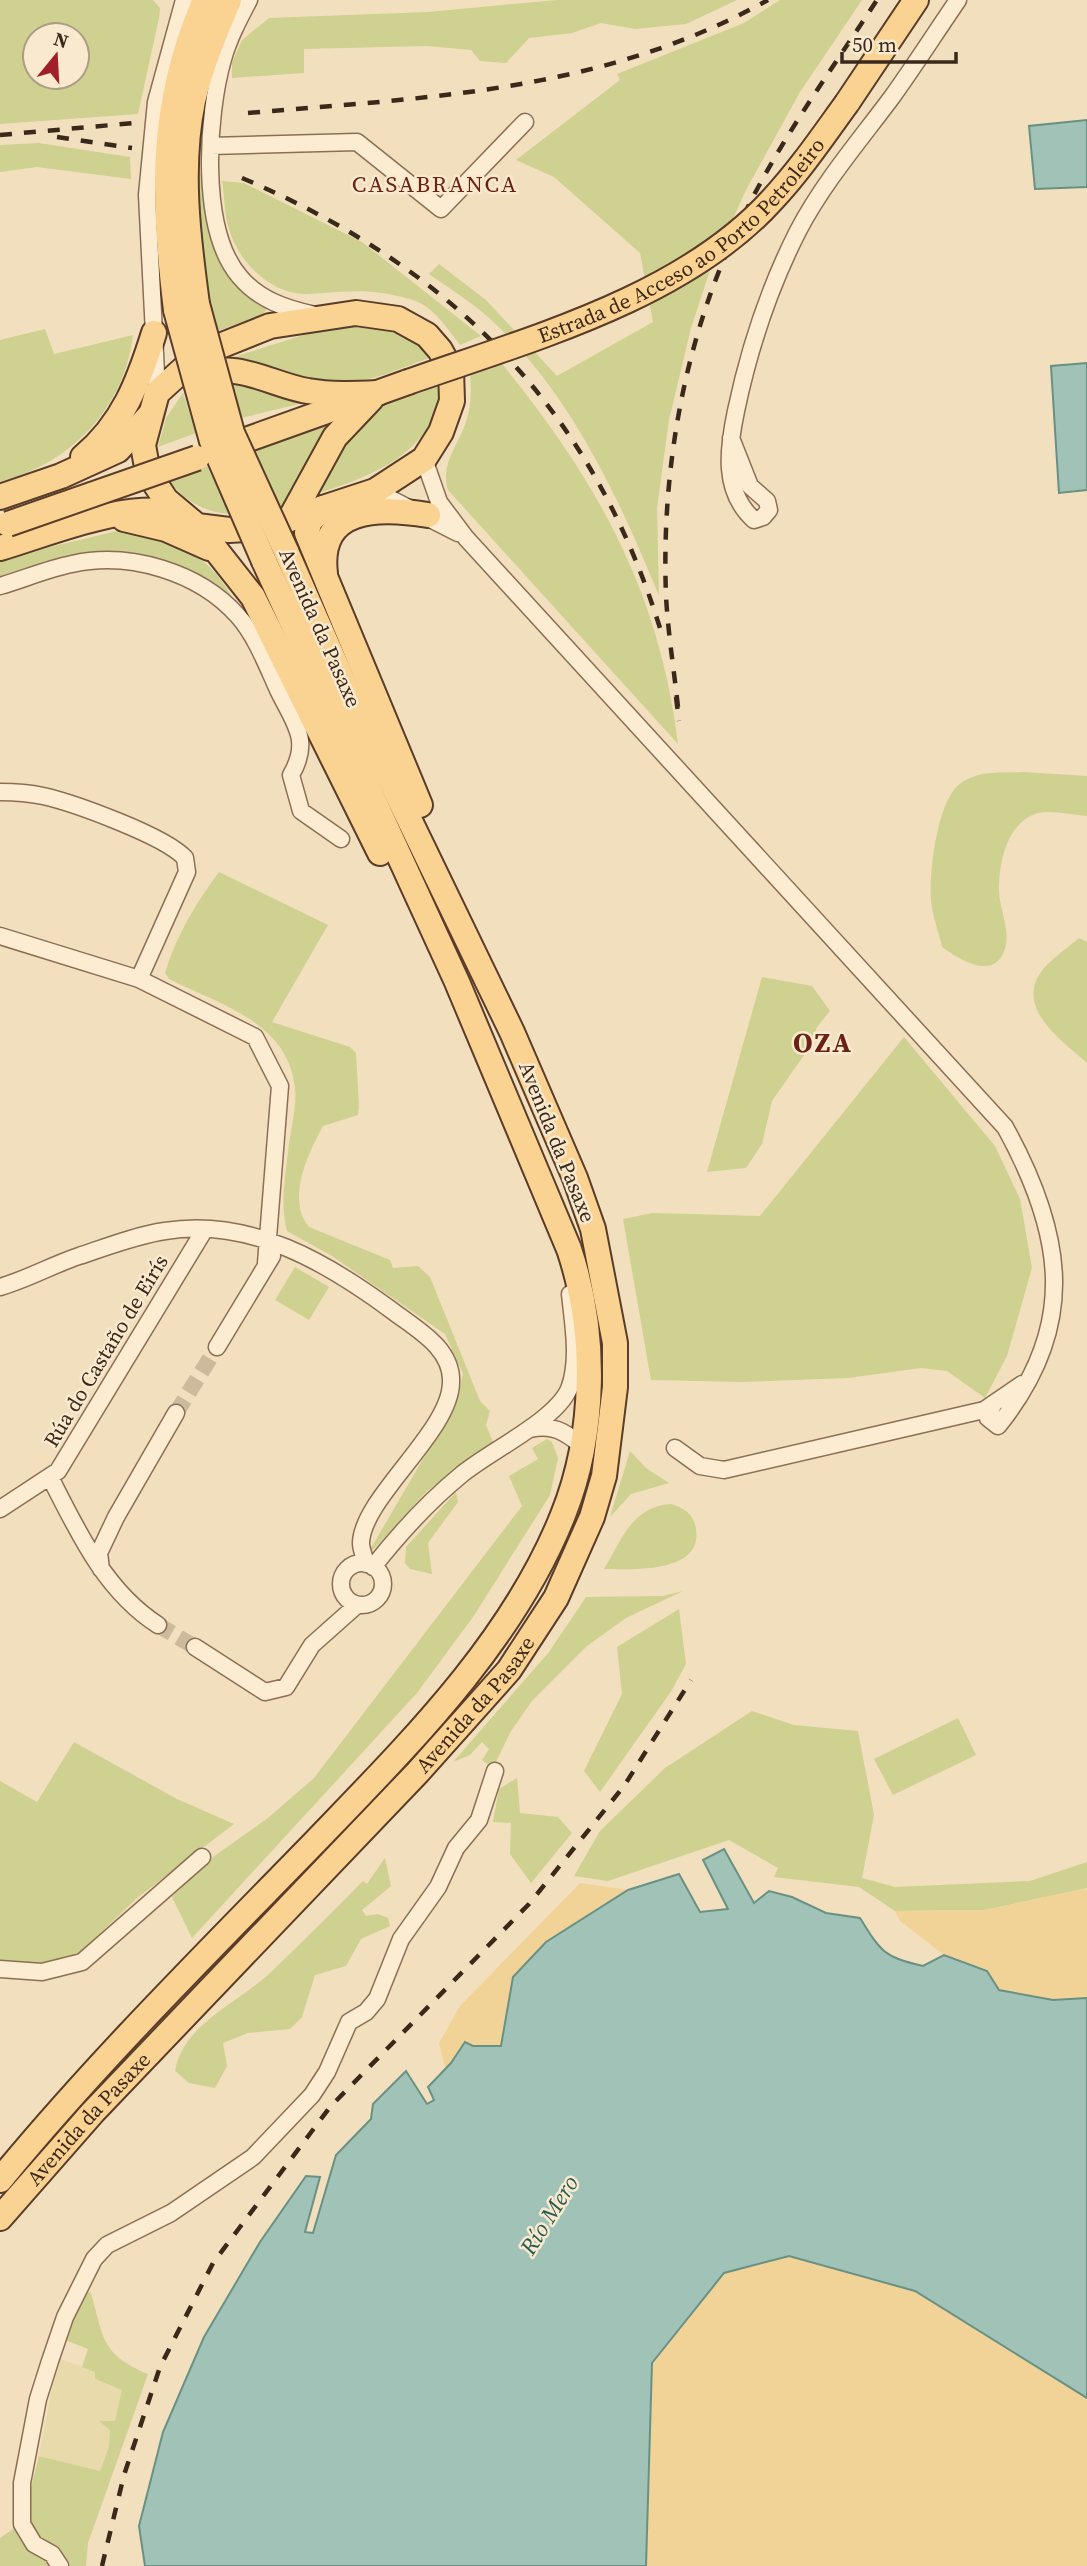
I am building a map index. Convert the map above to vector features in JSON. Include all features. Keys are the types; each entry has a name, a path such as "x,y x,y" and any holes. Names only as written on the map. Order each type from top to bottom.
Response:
{"main road":[{"name":"Avenida da Pasaxe","path":"0,2218 55,2153 418,1772 509,1670 546,1614 576,1558 604,1476 615,1387 615,1343 593,1229 575,1178 512,1032 351,699 212,440 187,307 166,222 168,132 188,39 205,0"},
{"name":"Avenida da Pasaxe","path":"187,307 188,143 192,104 202,65 229,0"},
{"name":"Estrada de Acceso ao Porto Petroleiro","path":"4,525 565,326 674,275 724,242 771,202 847,103 916,0"},
{"path":"0,497 61,476 118,450 154,403 200,354 270,327 321,316 356,313 398,318 427,335 451,370 452,401 441,432 424,459 375,491 262,528 229,530 158,509 106,516 0,548"},
{"path":"61,476 104,440 128,406 154,333"},
{"path":"143,445 176,391 203,375 236,371 306,391 342,395 378,393"},
{"path":"290,519 335,438 360,407 378,393"},
{"path":"154,403 143,445 148,473 166,500 189,519 222,555 253,597 426,947 457,982"},
{"path":"323,508 309,522 307,533 326,585 430,827 512,1032"},
{"path":"326,585 326,544 338,525 355,514 376,511 398,510 428,515"},
{"path":"106,516 166,529 222,555"},
{"name":"Avenida da Pasaxe","path":"0,2180 140,2021 370,1785 479,1659 523,1594 565,1512 588,1404 587,1329 580,1283 569,1249 275,556"},
{"path":"0,2163 11,2151 37,2135"}],"street":[{"path":"249,0 222,60 211,146 219,236 239,277 257,293 297,311 321,316"},
{"path":"730,438 745,367 768,298 799,230 836,171 894,94 958,0"},
{"path":"154,403 154,333 147,195 156,102 178,4"},
{"path":"211,146 357,142 441,209 525,122"},
{"path":"424,459 439,502 466,538 1004,1127 1028,1175 1045,1221 1054,1275 1052,1324 1034,1373 1017,1402 998,1426 988,1418 993,1405"},
{"path":"375,491 428,515 466,538"},
{"path":"0,586 73,563 124,561 158,568 185,578 226,605 240,618 299,732 301,758 291,775 301,811 341,839"},
{"path":"0,792 43,796 86,810 168,844 185,858 187,872 139,979"},
{"path":"0,936 139,979 255,1037 280,1086 277,1242 217,1347"},
{"path":"0,1287 32,1278 76,1257 165,1231 205,1229 277,1242 389,1308 427,1336 446,1357 452,1382 448,1398 405,1468 369,1516 361,1544 369,1566 382,1580 380,1594 372,1602 357,1605 312,1645 286,1687 265,1692 195,1647"},
{"name":"Rúa do Castaño de Eirís","path":"0,1508 58,1471 205,1229"},
{"path":"357,1605 346,1598 341,1582 352,1565 369,1566 463,1473 530,1429 569,1389 575,1340 569,1249"},
{"path":"675,1448 700,1465 724,1470 984,1410 1012,1394 1034,1373"},
{"path":"101,1569 99,1553 116,1517 176,1413"},
{"path":"530,1429 545,1426 564,1431 581,1444"},
{"path":"50,1477 101,1569 124,1599 158,1625"},
{"path":"60,2566 52,2554 34,2544 22,2524 22,2483 38,2399 50,2361 65,2317 94,2259 107,2245 171,2213 253,2157 312,2095 327,2072 349,2022 366,2012 377,1999 401,1939 438,1887 456,1848 479,1820 495,1770"},
{"path":"0,1969 42,1972 82,1962 202,1857"}],"shaded area":[{"path":"58,2358 96,2372 95,2379 123,2390 115,2421 100,2421 110,2430 109,2447 100,2471 39,2456"}],"green space":[{"path":"0,0 153,0 160,8 159,18 138,114 0,124"},
{"path":"557,0 737,0 686,24 635,29 601,23 572,33 529,38 506,63 480,61 471,50 427,46 304,49 304,73 232,78 232,62 242,40 269,18 428,12"},
{"path":"780,0 862,0 800,92 746,190 711,267 691,328 669,420 657,508 659,596 607,481 564,406 511,340 481,311 429,274 439,264 486,300 557,376 653,322 640,253 554,177 516,160 620,80 617,74 744,23"},
{"path":"39,143 130,157 131,179 37,167 0,172 0,145"},
{"path":"199,173 204,174 210,226 222,263 234,278 267,307 264,314 215,332 200,235"},
{"path":"222,181 244,183 362,242 481,336 460,345 433,312 406,298 363,291 294,293 269,283 248,264 234,241 226,217"},
{"path":"372,324 405,334 432,357 370,379 338,384 305,381 257,365 227,359 333,326"},
{"path":"45,329 54,354 133,335 128,362 106,409 71,447 26,473 0,482 0,340"},
{"path":"499,360 565,448 618,538 656,635 669,688 678,744 448,490 448,463 463,431 469,409 470,371"},
{"path":"227,376 320,399 241,418"},
{"path":"440,380 438,404 429,425 416,442 380,469 315,494 335,454 365,418 394,397"},
{"path":"183,393 196,433 158,447 166,418"},
{"path":"341,416 289,503 278,508 253,450"},
{"path":"207,466 230,514 211,511 195,504 168,480"},
{"path":"117,531 156,538 189,551 216,573 237,607 164,566 141,557 123,554 87,554 0,580 0,559"},
{"path":"991,773 1087,776 1087,816 1038,813 1027,818 1012,834 1003,856 999,879 1007,934 1005,949 1000,959 993,964 976,965 942,947 934,918 931,873 940,820 946,804 961,783 975,776"},
{"path":"219,872 328,925 272,1022 350,1047 356,1053 358,1115 323,1126 302,1176 299,1203 302,1216 309,1227 390,1260 393,1268 418,1266 430,1277 480,1401 490,1411 486,1425 493,1442 427,1491 372,1551 371,1548 457,1401 463,1374 445,1334 332,1256 287,1231 284,1192 295,1096 290,1065 280,1047 266,1031 230,1008 169,979 165,973 188,920"},
{"path":"1079,938 1087,942 1087,1063 1046,1025 1034,1001 1034,988 1039,975 1052,960"},
{"path":"762,977 812,986 830,1011 817,1027 809,1048 772,1101 762,1144 746,1168 707,1172"},
{"path":"904,1037 995,1146 1020,1199 1032,1268 1007,1356 985,1398 947,1371 921,1368 848,1378 742,1382 651,1380 623,1219 653,1213 760,1216"},
{"path":"295,1267 329,1287 309,1320 275,1300"},
{"path":"547,1439 552,1442 558,1458 550,1495 473,1617 417,1693 192,1938 172,1897 213,1857 268,1818 314,1778 522,1506 509,1476 538,1459 532,1448"},
{"path":"630,1451 646,1468 669,1483 631,1494 610,1517"},
{"path":"456,1492 458,1502 428,1543 432,1574 410,1569 405,1563 406,1547"},
{"path":"671,1504 688,1512 695,1524 695,1544 688,1554 663,1566 604,1569 623,1536 638,1518 658,1506"},
{"path":"683,1591 626,1618 587,1646 532,1701 511,1731 493,1768 482,1760 489,1749 482,1742 470,1755 453,1762 549,1652 586,1597 663,1596"},
{"path":"679,1609 686,1664 672,1690 600,1792 584,1771 622,1694 617,1647"},
{"path":"752,1711 794,1725 858,1731 874,1815 862,1878 895,1887 1030,1881 1087,1862 1087,1888 985,1910 895,1911 859,1887 774,1877 778,1868 729,1840 608,1881 574,1876 600,1831 665,1768"},
{"path":"958,1718 976,1755 893,1795 874,1759"},
{"path":"74,1742 177,1799 234,1824 137,1898 73,1959 30,1964 0,1962 0,1781 37,1802"},
{"path":"517,1778 520,1813 558,1817 572,1833 531,1883 510,1854 511,1823 493,1822 499,1789"},
{"path":"385,1858 391,1886 362,1910 366,1916 378,1914 388,1918 390,1926 361,1939 346,1966 315,1975 302,2017 290,2029 248,2033 223,2043 227,2066 215,2088 189,2083 175,2071 180,2055 200,2027 270,1973 363,1881 367,1884"},
{"path":"85,2290 91,2293 102,2334 113,2352 148,2374 88,2543 86,2566 0,2566 0,2538 22,2523 39,2456 100,2471 109,2447 110,2430 99,2421 115,2421 122,2390 95,2379 95,2372 82,2367 88,2349 65,2340"}],"sand":[{"path":"580,1883 628,1890 592,1911 513,1977 501,2046 473,2046 445,2068 439,2043 460,2006"},
{"path":"1087,1890 1087,1998 1053,2000 999,1990 987,1971 944,1955 900,1921 895,1911 985,1910"},
{"path":"789,2256 915,2291 1087,2398 1087,2566 646,2566 652,2363 723,2273"}],"water":[{"path":"1087,120 1087,187 1035,189 1029,126"},
{"path":"1087,363 1087,490 1059,493 1051,366"},
{"name":"Río Mero","path":"724,1849 754,1903 769,1891 792,1897 826,1913 860,1918 873,1939 891,1956 923,1966 944,1955 987,1971 999,1990 1053,2000 1087,1998 1087,2398 915,2291 789,2256 724,2273 652,2363 646,2566 145,2566 139,2526 163,2432 204,2337 260,2242 306,2176 320,2177 305,2232 313,2233 336,2155 371,2119 373,2104 406,2071 427,2104 434,2100 428,2087 451,2063 465,2042 473,2046 501,2046 513,1977 546,1942 628,1890 679,1874 700,1912 728,1909 703,1860"}],"tunnel":[{"path":"176,1413 217,1347"},
{"path":"158,1625 195,1647"}],"railway":[{"path":"248,113 450,94 579,72 643,54 706,31 768,0"},
{"path":"678,707 667,610 665,548 673,451 691,356 721,265 756,192 805,108 877,0"},
{"path":"0,135 134,123"},
{"path":"57,137 132,148"},
{"path":"242,178 319,215 389,257 452,304 508,358 557,418 599,484 634,557 663,638"},
{"path":"676,697 679,721"},
{"path":"102,2566 124,2475 160,2367 213,2263 330,2107 529,1904 624,1786 691,1680"}],"district":[{"name":"CASABRANCA","path":"435,184"},
{"name":"OZA","path":"823,1042"}]}
